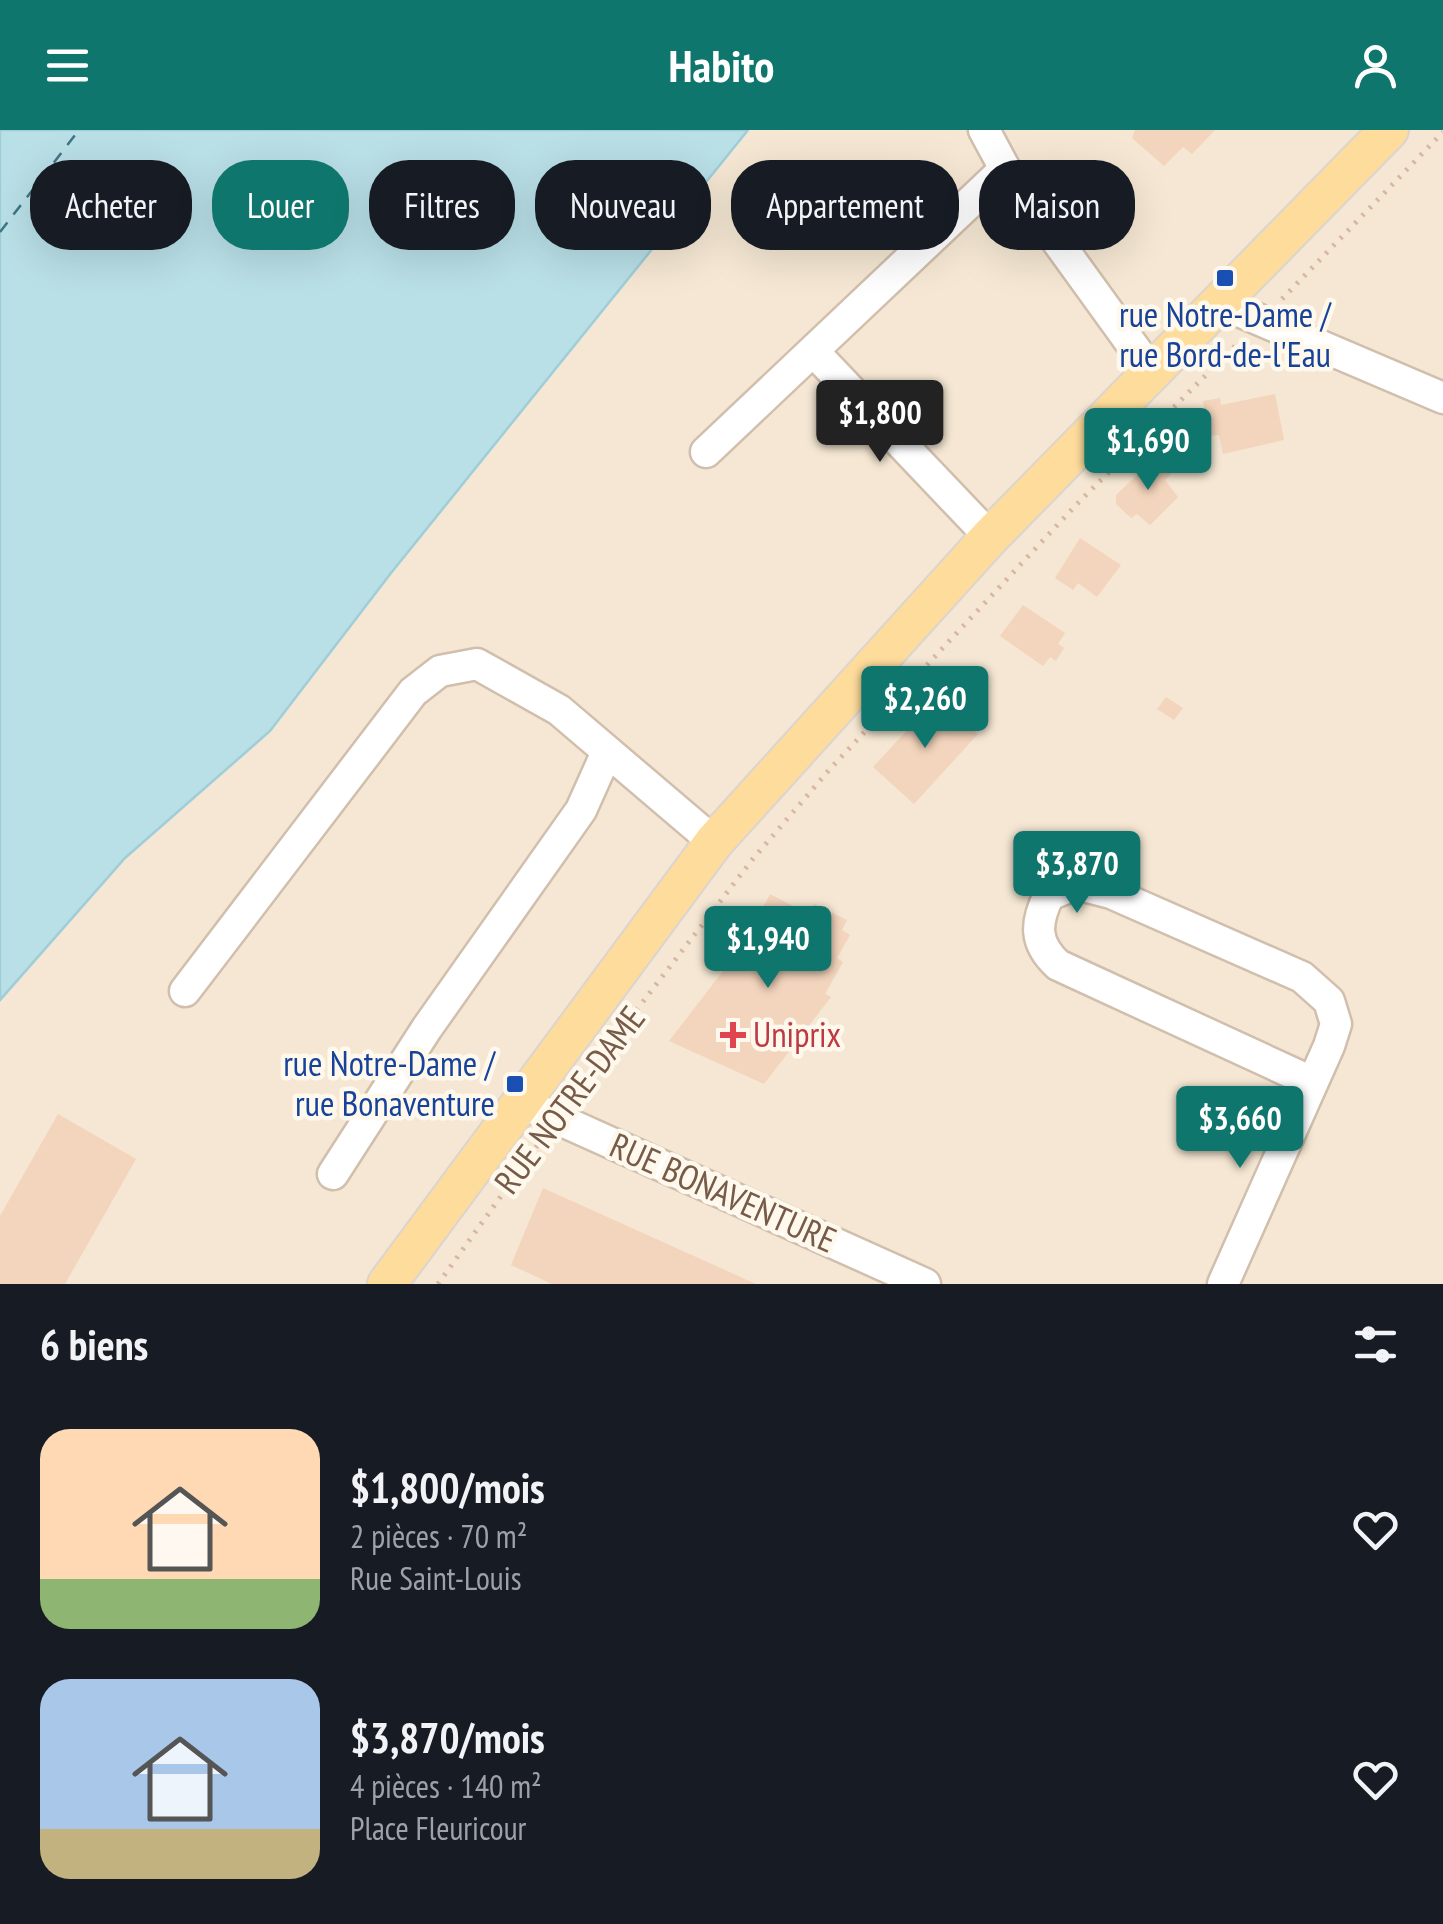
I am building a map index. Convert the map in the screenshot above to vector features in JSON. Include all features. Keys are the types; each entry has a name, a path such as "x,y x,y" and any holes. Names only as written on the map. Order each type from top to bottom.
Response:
{"main road":[{"name":"RUE NOTRE-DAME","path":"387,1284 714,842 990,537 1388,130"}],"street":[{"path":"984,130 1000,160"},
{"path":"706,452 979,194"},
{"path":"1064,250 1151,371"},
{"path":"1220,303 1443,398"},
{"path":"814,352 990,537"},
{"path":"185,992 412,692 440,671 477,664 559,710 714,842"},
{"path":"333,1174 427,1028 580,810 607,752"},
{"path":"1223,1284 1312,1082 1336,1024 1329,1001 1302,977 1112,893 1076,884 1049,895 1036,931 1043,951 1058,966 1312,1082"},
{"name":"RUE BONAVENTURE","path":"520,1102 925,1284"}],"path":[{"name":"RUE NOTRE-DAME","path":"438,1284 592,1067 752,860 830,769 1076,505 1443,132"}],"shaded area":[{"path":"748,130 1443,130 1443,1284 0,1284 0,1000 125,858 391,573 651,250 711,250 711,176"}],"water":[{"path":"0,130 748,130 711,176 711,160 535,160 535,250 651,250 391,573 270,731 125,858 0,1000"}],"building":[{"path":"1135,130 1215,130 1192,154 1183,147 1164,166 1132,138"},
{"path":"1275,394 1284,440 1223,454 1219,435 1209,436 1203,401 1220,398 1221,405"},
{"path":"1151,462 1165,464 1173,472 1165,480 1178,497 1150,525 1137,514 1131,518 1116,504 1116,495"},
{"path":"1080,538 1121,565 1097,597 1078,583 1073,590 1055,578"},
{"path":"1023,605 1065,633 1058,644 1064,648 1056,661 1050,657 1043,666 1000,636"},
{"path":"1166,697 1183,708 1174,720 1157,709"},
{"path":"937,698 978,734 914,804 873,767"},
{"path":"770,894 808,914 814,904 847,920 842,930 850,935 837,958 843,962 825,994 831,997 764,1084 669,1041 744,944"},
{"path":"58,1114 136,1159 65,1284 0,1284 0,1216"},
{"path":"543,1188 756,1284 552,1284 511,1265"}],"ferry route":[{"path":"0,232 79,130"}],"place":[{"name":"rue Notre-Dame / rue Bord-de-l'Eau","path":"1225,278"},
{"name":"Uniprix","path":"733,1035"},
{"name":"rue Notre-Dame / rue Bonaventure","path":"515,1084"}]}
